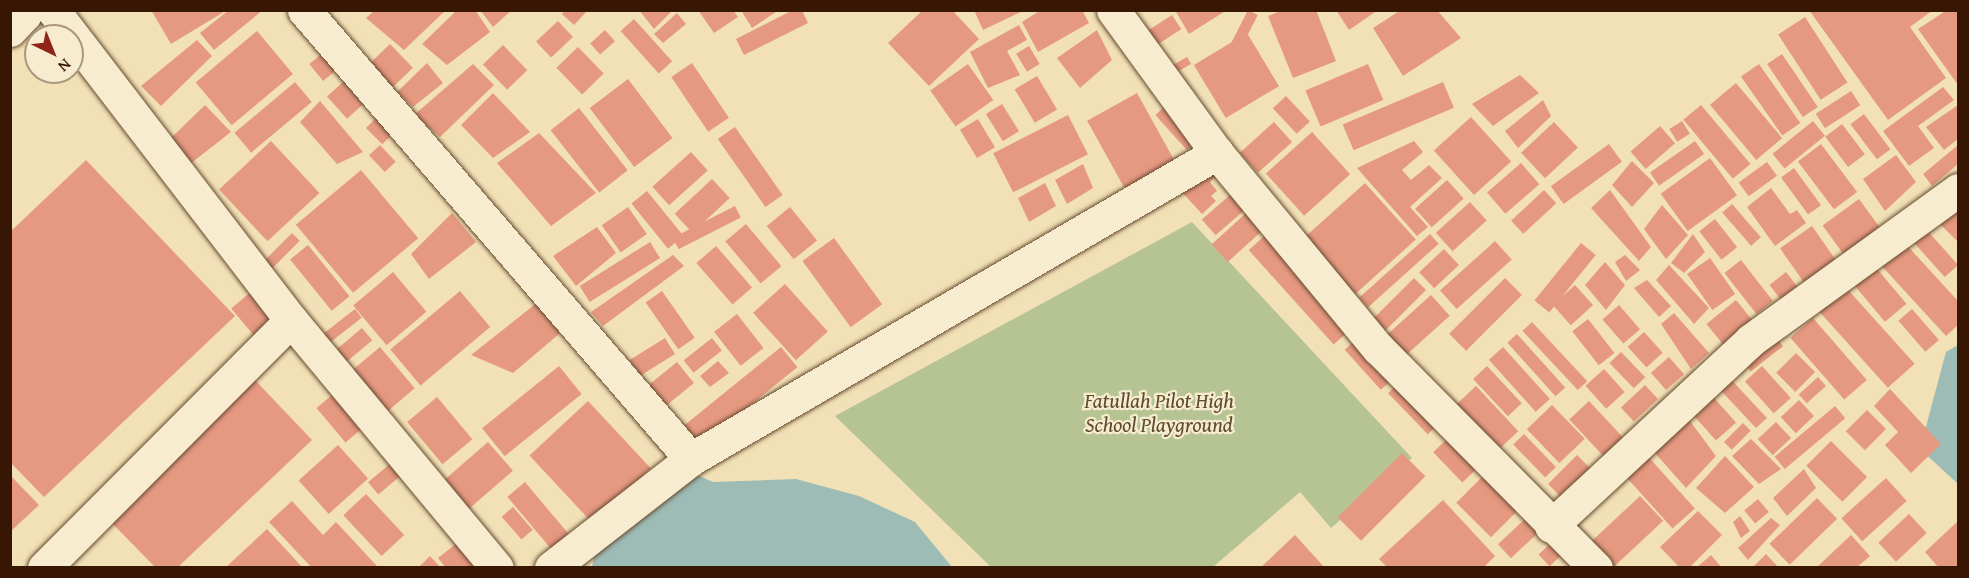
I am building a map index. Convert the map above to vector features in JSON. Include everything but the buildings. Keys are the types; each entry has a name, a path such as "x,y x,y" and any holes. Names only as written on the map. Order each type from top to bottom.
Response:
{"street":[{"path":"304,10 691,459"},
{"path":"1113,10 1217,153 1378,348 1551,526 1596,567"},
{"path":"29,15 291,320 498,567"},
{"path":"551,567 691,459 1217,153"},
{"path":"1551,526 1751,340 1959,189"},
{"path":"44,567 291,320"}],"green space":[{"name":"Fatullah Pilot High School Playground","path":"1192,222 1412,458 1331,528 1300,492 1213,567 991,567 835,416"}],"water":[{"path":"1958,345 1958,484 1920,449 1946,352"},
{"path":"697,475 713,482 796,479 859,496 915,522 952,567 592,568 595,548 661,486"}]}
